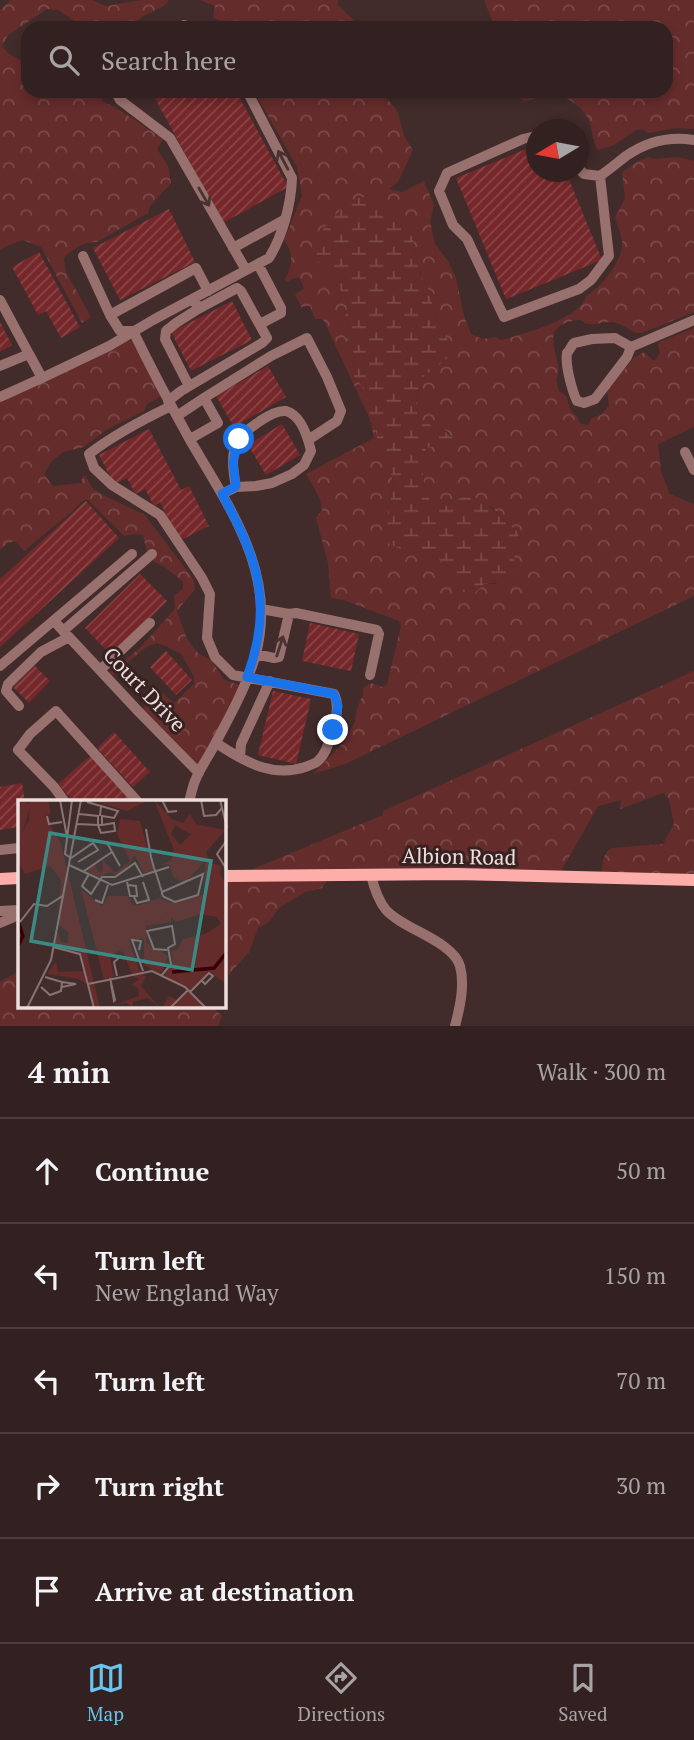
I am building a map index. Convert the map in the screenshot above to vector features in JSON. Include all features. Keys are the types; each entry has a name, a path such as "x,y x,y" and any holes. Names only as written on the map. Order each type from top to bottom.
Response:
{"main road":[{"name":"Albion Road","path":"226,876 456,874 694,880"},
{"path":"0,878 18,878"}],"street":[{"path":"119,98 170,138 246,270"},
{"path":"189,386 165,339 166,331 208,291 269,258 275,248 291,191 292,178 251,98"},
{"path":"526,138 447,173 439,191 453,225 467,239 504,317 579,289 591,280 609,256 600,176"},
{"path":"589,175 600,176 627,155 664,139 694,141"},
{"path":"233,248 284,220"},
{"path":"83,256 120,331 133,331"},
{"path":"258,264 281,307 281,313 260,324"},
{"path":"110,315 196,268 208,291"},
{"path":"0,397 108,346 133,331 237,288 267,338 189,386 172,408"},
{"path":"0,300 42,378"},
{"path":"631,347 615,338 574,343 567,353 574,397 577,401 584,403 595,399 627,357 631,347 694,320"},
{"path":"133,331 157,382 222,494 251,551 260,588 262,619 256,654 216,743 195,780 190,800"},
{"path":"216,743 272,771 296,771 317,762 323,754 333,730 338,706 334,694 233,675 215,657 208,638 210,594 202,578 160,515 112,485 94,468 89,454 132,425 204,398 271,356 307,338 341,411 337,421 308,440"},
{"path":"0,366 29,354"},
{"path":"190,439 218,423 204,398"},
{"path":"222,494 236,486 272,483 304,465 311,451 298,419 286,411 277,412 263,419 239,439 233,462 236,486"},
{"path":"685,452 694,470"},
{"path":"0,666 132,554"},
{"path":"19,706 6,691 8,684 152,554"},
{"path":"261,609 289,614 296,612 377,630 379,635 370,675"},
{"path":"256,654 279,657 289,614"},
{"name":"Court Drive","path":"54,621 199,773"},
{"path":"100,670 150,623"},
{"path":"240,757 241,744 270,681"},
{"path":"64,800 18,750 30,734 56,712 136,800"},
{"path":"0,850 18,848"},
{"path":"371,875 379,900 388,911 453,954 459,964 461,992 455,1026"},
{"path":"0,911 18,912"},
{"path":"0,923 18,913"}],"green space":[{"path":"11,0 92,0 106,6 142,0 169,0 164,6 138,21 74,21 58,10 47,9 29,21 21,21 21,26 8,35 2,46 9,54 21,60 21,98 101,98 103,102 163,139 157,149 168,166 171,183 150,206 148,213 97,242 79,246 64,258 66,272 91,317 82,323 41,247 23,240 0,250 0,10"},
{"path":"200,0 338,0 338,5 354,21 221,21 213,18 215,6"},
{"path":"484,0 694,0 694,129 675,128 648,133 642,129 636,130 614,145 598,150 589,119 566,98 673,98 673,21 492,21"},
{"path":"258,98 386,98 397,110 404,136 413,150 398,182 389,189 402,192 424,181 434,205 430,221 435,244 448,261 456,278 464,316 471,334 483,339 496,337 501,340 536,330 563,318 582,304 586,296 605,280 616,264 622,247 615,218 625,198 622,172 649,157 678,157 694,161 694,312 642,333 613,322 589,324 573,321 557,329 553,342 558,365 556,380 559,391 566,396 571,411 580,424 588,425 592,418 601,415 609,406 607,390 634,358 644,352 654,361 660,354 660,342 694,328 694,427 658,444 661,472 670,494 694,504 694,596 345,764 313,774 343,743 355,722 363,688 371,683 382,687 387,684 401,626 399,621 344,600 331,598 328,563 316,518 322,510 320,500 306,474 374,438 371,423 375,426 379,448 389,464 393,482 387,527 410,553 427,551 447,566 461,590 474,593 484,584 495,584 516,573 514,554 519,540 518,532 492,507 458,498 441,508 430,500 426,492 423,464 427,447 448,444 453,438 447,431 432,426 419,417 416,407 419,382 446,360 451,347 436,317 429,291 419,270 411,235 372,199 361,197 316,259 346,298 348,306 342,330 353,350 354,377 370,394 369,417 323,319 315,319 310,306 301,307 295,294 304,289 302,282 298,277 286,282 291,260 284,240 302,196 297,167"},
{"path":"361,197 372,198 411,235 419,271 429,291 436,317 451,347 446,360 419,382 417,413 425,422 453,438 448,444 427,447 425,451 423,479 426,492 430,500 441,508 461,498 478,499 518,532 519,541 514,554 516,573 511,581 484,584 474,593 466,592 455,583 447,566 427,551 410,553 389,544 387,527 393,482 389,464 379,448 375,426 370,422 370,394 354,377 353,350 342,330 348,306 346,298 316,259 315,239 345,204"},
{"path":"136,339 165,394 147,404 144,411 106,430 84,447 63,452 51,462 44,474 53,486 81,483 85,476 93,489 145,515 194,580 195,589 177,611 187,639 198,653 212,661 223,679 244,687 199,773 140,711 160,691 174,703 194,684 194,677 181,654 157,643 148,646 109,679 105,676 140,648 175,609 174,596 183,589 183,582 153,561 147,553 143,535 124,536 87,499 24,551 15,541 0,550 0,396 128,340"},
{"path":"694,671 694,881 602,876 603,860 609,850 663,844 674,824 669,799 663,793 620,809 621,800 598,806 560,873 331,875 322,888 305,892 279,908 269,922 258,928 249,952 226,978 226,880 383,815 383,811"},
{"path":"18,972 18,1009 214,1009 222,1016 218,1026 0,1026 0,982"}],"building":[{"path":"155,98 240,98 288,187 223,223"},
{"path":"526,149 526,182 570,182 602,260 506,299 456,178"},
{"path":"169,209 195,262 120,300 93,248"},
{"path":"39,252 80,327 61,338 46,311 38,315 12,267"},
{"path":"232,301 252,340 191,371 171,332"},
{"path":"0,322 12,345 0,352"},
{"path":"268,366 286,397 234,427 216,396"},
{"path":"282,424 300,455 266,475 248,445"},
{"path":"149,429 181,490 189,486 209,526 179,541 160,502 154,506 145,489 135,494 127,478 114,484 99,455"},
{"path":"86,501 119,538 0,647 0,579"},
{"path":"140,574 167,601 112,656 85,628"},
{"path":"310,623 359,634 351,671 302,661"},
{"path":"166,651 192,680 176,695 150,667"},
{"path":"34,665 50,681 29,703 13,687"},
{"path":"273,691 311,699 296,764 258,755"},
{"path":"114,732 150,772 133,787 97,748"},
{"path":"91,755 130,800 72,800 58,784"},
{"path":"22,783 25,800 18,800 18,827 0,830 0,787"}],"route":[{"path":"239,439 233,462 236,486 222,494 251,551 260,588 262,619 255,656 247,677 334,694 338,706 333,730"}]}
